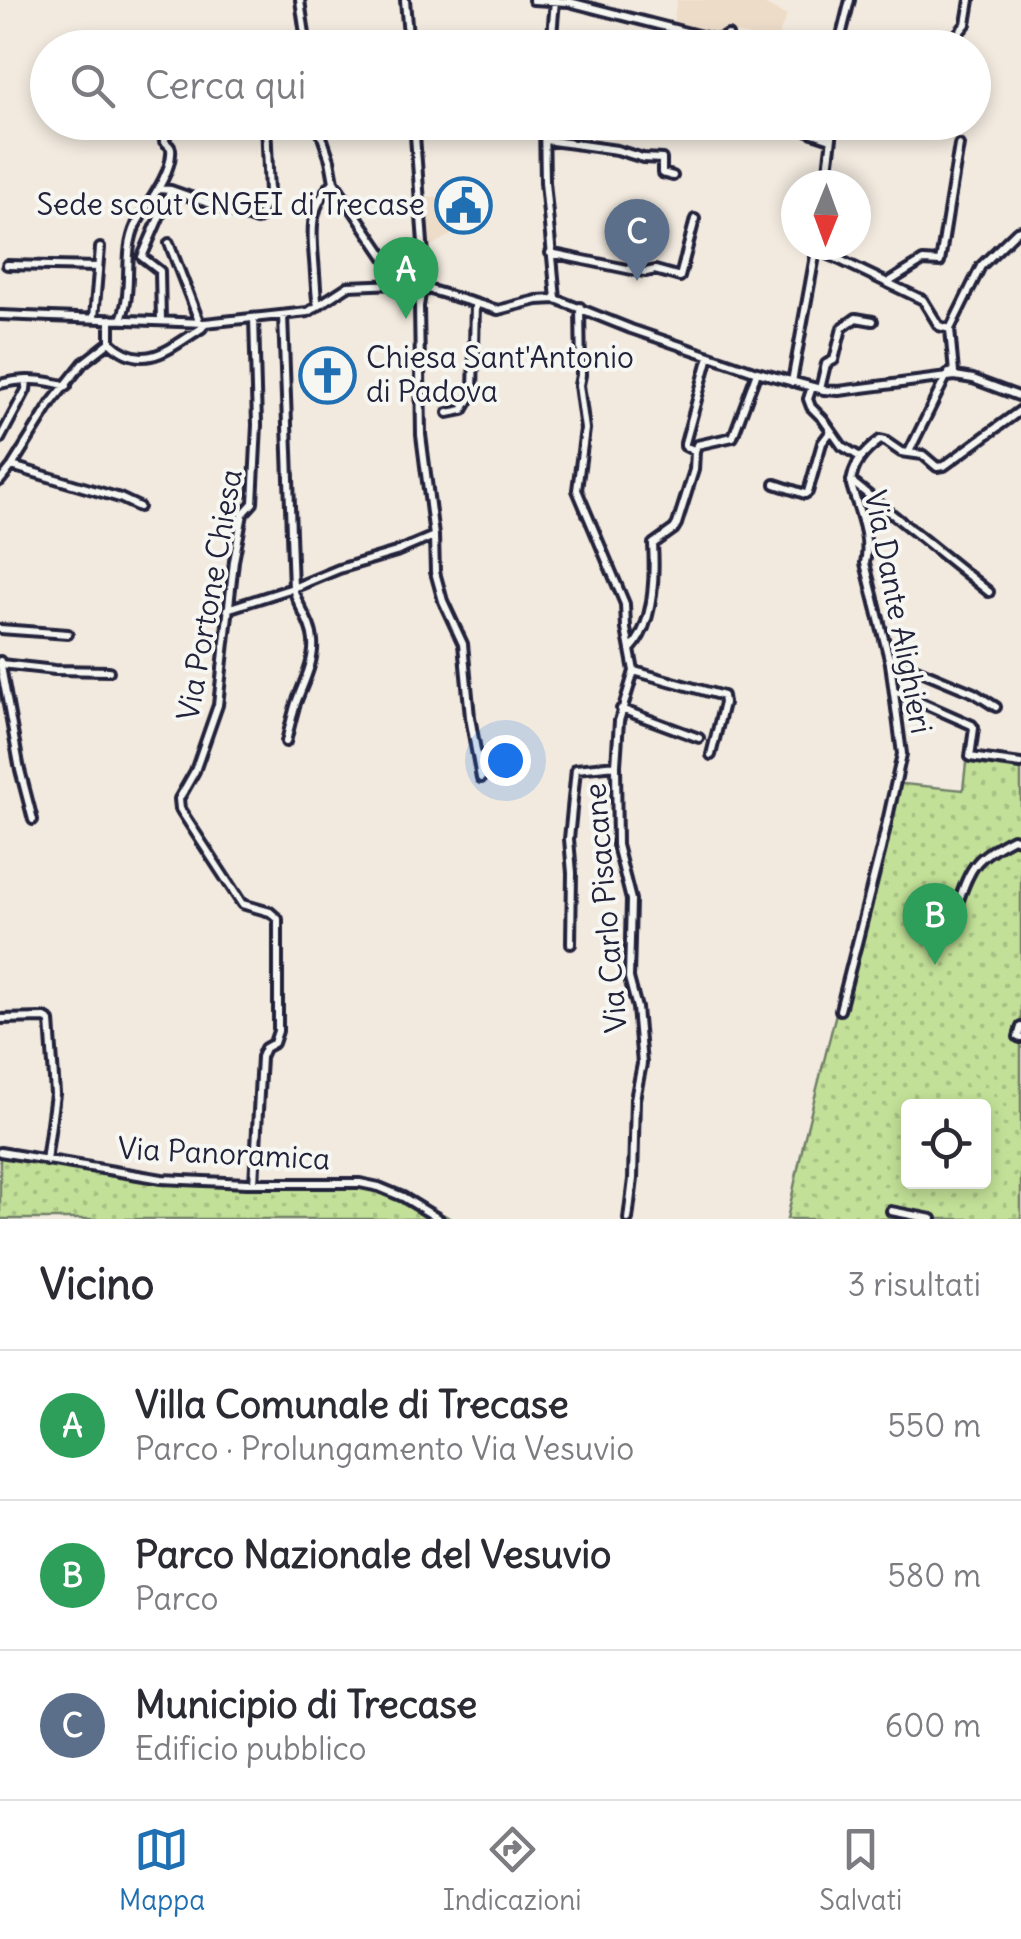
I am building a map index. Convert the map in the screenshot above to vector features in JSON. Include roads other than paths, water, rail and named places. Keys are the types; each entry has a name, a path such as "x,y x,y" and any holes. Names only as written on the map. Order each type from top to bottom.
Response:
{"street":[{"path":"300,0 304,30"},
{"path":"405,0 407,30"},
{"path":"533,0 569,2 678,30"},
{"path":"552,30 555,0"},
{"path":"842,30 850,0"},
{"path":"961,30 966,24 970,0"},
{"path":"159,190 172,153 165,140"},
{"path":"121,320 129,242 153,194 171,190 256,220 268,193 267,140"},
{"path":"323,140 334,182 399,284"},
{"path":"415,140 425,270 420,321 422,435 435,572 443,601 463,644 481,778"},
{"path":"556,299 544,182 545,140 662,159 662,173 673,176"},
{"path":"828,170 831,140"},
{"path":"889,282 922,261 940,262 959,145"},
{"path":"318,306 311,221 316,204 334,182"},
{"path":"161,321 160,272 142,257 171,190"},
{"path":"550,253 680,277 695,219"},
{"path":"907,383 910,378 954,373 950,330 980,266 1021,230"},
{"path":"110,319 110,342 124,354 152,358 202,328 169,244"},
{"path":"94,318 100,248"},
{"path":"792,382 815,260"},
{"path":"844,260 923,300 938,326 950,330"},
{"path":"7,265 98,267"},
{"path":"0,315 202,322 254,318 308,312 348,286 399,284 498,310 556,299 709,356 832,392 946,377 972,378 1021,396"},
{"path":"448,413 463,410 473,393 475,304"},
{"name":"Via Carlo Pisacane","path":"580,307 579,384 585,429 578,490 625,604 634,670 618,721 616,765 617,845 632,900 629,978 637,1008 642,1064 635,1099 628,1219"},
{"path":"283,315 293,588 314,644 286,742"},
{"name":"Via Portone Chiesa","path":"254,318 253,503 243,514 227,609 218,705 196,771 179,799 180,809 242,904 270,912 278,919 278,1031 261,1057 254,1183"},
{"path":"873,321 853,319 840,330 834,360 826,364 808,399 842,446 860,457 880,440 900,452 923,455 937,467 944,466 1021,410"},
{"path":"0,480 83,363 110,342"},
{"path":"694,451 685,443 709,356"},
{"path":"630,650 648,612 654,544 677,524 694,470 694,451 697,445 733,436 757,372"},
{"path":"909,452 946,377"},
{"path":"0,384 44,379 67,386"},
{"path":"0,439 26,390 27,380"},
{"path":"774,484 808,492 822,443 831,432"},
{"name":"Via Dante Alighieri","path":"840,1010 902,754 889,657 865,563 866,537 850,480 860,457"},
{"path":"12,466 138,507"},
{"path":"850,480 989,592"},
{"path":"227,609 434,536"},
{"path":"0,628 68,634"},
{"path":"889,657 974,693 996,707"},
{"path":"33,820 0,662 54,670 110,671"},
{"path":"634,670 722,696 724,703 711,755"},
{"path":"894,691 972,725 970,757 1021,764"},
{"path":"622,709 698,738"},
{"path":"572,944 569,839 576,769 616,765"},
{"path":"958,904 970,870 989,851 1013,838 1021,840"},
{"path":"0,1019 45,1018 50,1022 55,1094 46,1161"},
{"path":"1021,1026 1021,1038"},
{"name":"Via Panoramica","path":"0,1152 162,1179 360,1184 403,1197 440,1219"},
{"path":"892,1211 932,1219"}],"place":[{"name":"Sede scout CNGEI di Trecase","path":"464,205"},
{"name":"Municipio di Trecase","path":"637,281"},
{"name":"Villa Comunale di Trecase","path":"406,319"},
{"name":"Chiesa Sant'Antonio di Padova","path":"327,375"},
{"name":"Parco Nazionale del Vesuvio","path":"935,965"}]}
